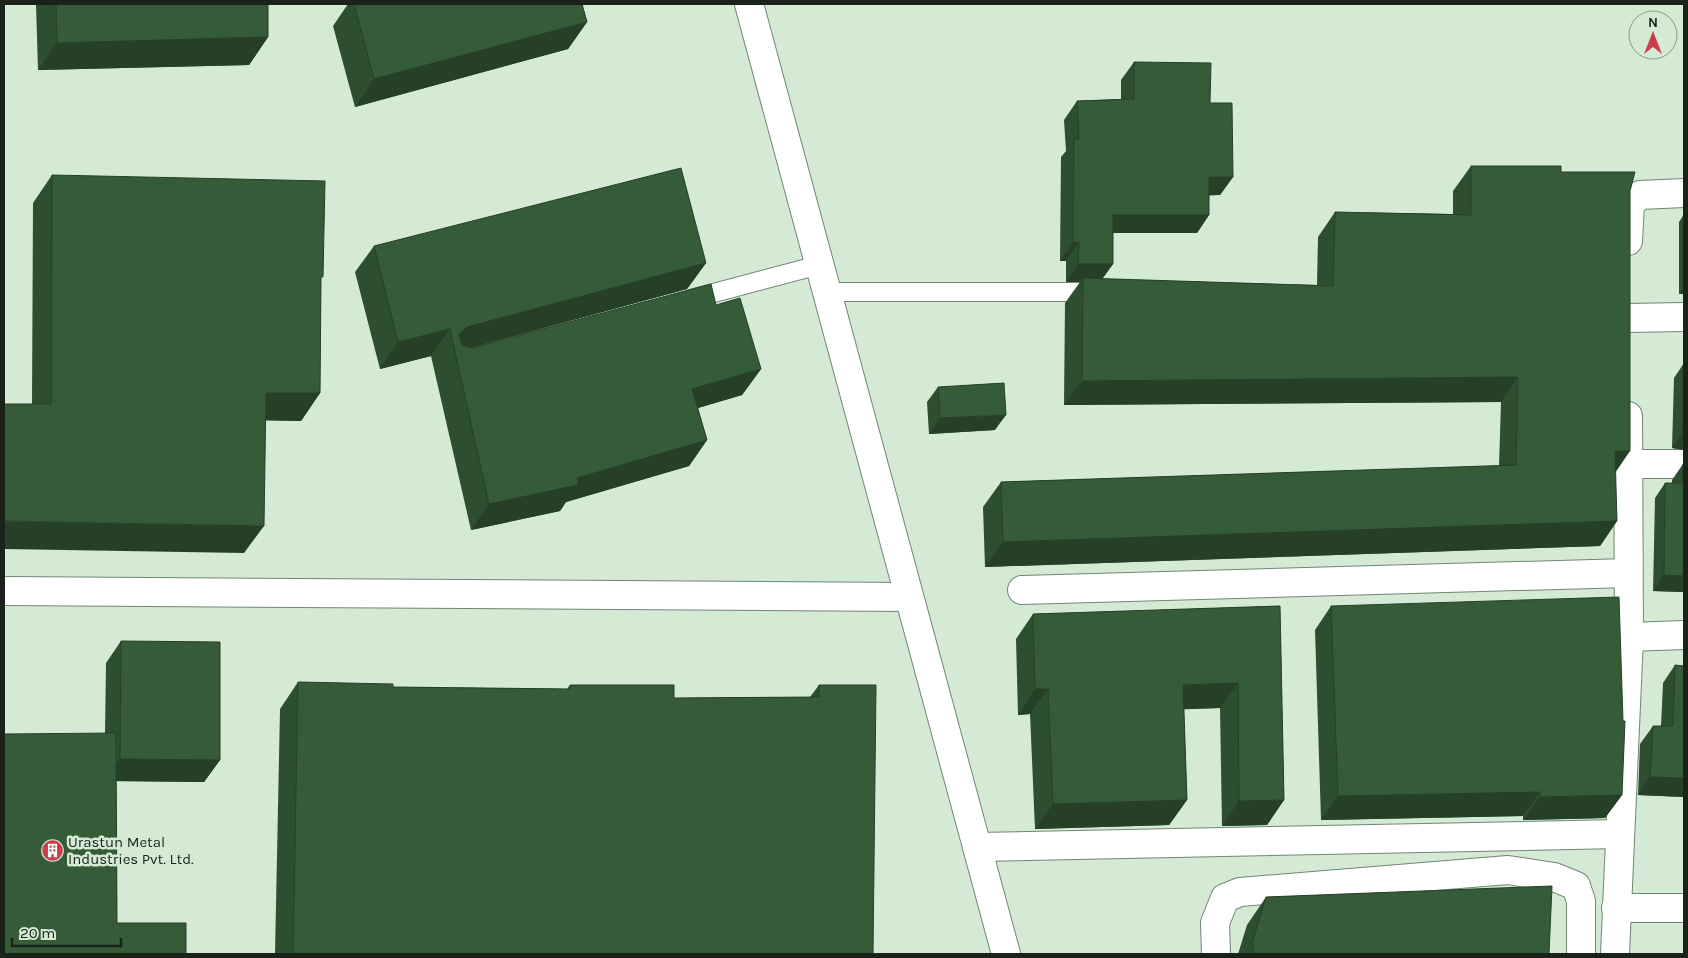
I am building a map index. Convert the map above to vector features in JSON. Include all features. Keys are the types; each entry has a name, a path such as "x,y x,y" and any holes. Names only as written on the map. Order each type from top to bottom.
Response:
{"street":[{"path":"748,4 1006,954"},
{"path":"1627,262 1630,204 1640,195 1684,193"},
{"path":"1627,290 1627,347"},
{"path":"1627,318 1684,317"},
{"path":"1614,954 1629,637 1628,396"},
{"path":"1629,464 1684,464"},
{"path":"1022,590 1628,573"},
{"path":"4,591 908,597"},
{"path":"1629,637 1684,635"},
{"path":"977,847 1619,834"},
{"path":"1216,954 1215,923 1225,898 1240,892 1508,870 1554,877 1576,886 1581,901 1581,954"},
{"path":"1616,908 1684,908"}],"lane":[{"path":"673,304 819,265"},
{"path":"826,292 1109,292"}],"building":[{"path":"56,4 268,4 268,37 57,43"},
{"path":"354,4 582,4 587,22 374,79"},
{"path":"1134,62 1211,63 1210,103 1232,103 1233,177 1209,177 1209,215 1113,215 1113,264 1078,264 1079,242 1073,242 1074,139 1079,139 1077,101 1134,99"},
{"path":"1471,166 1561,166 1561,172 1635,172 1630,191 1630,451 1615,451 1617,521 1003,542 1001,482 1516,465 1518,377 1082,381 1083,278 1333,286 1335,212 1471,215"},
{"path":"681,168 706,263 467,327 459,334 462,345 472,348 711,284 716,305 740,298 761,369 692,389 707,440 577,478 578,485 489,504 450,329 398,342 374,246"},
{"path":"52,175 325,181 323,277 321,277 320,393 266,393 264,526 4,521 4,404 51,404"},
{"path":"1684,380 1684,433 1683,433"},
{"path":"1004,383 1006,415 940,418 938,387"},
{"path":"1683,464 1684,576 1664,575 1665,483 1682,483"},
{"path":"1619,597 1623,721 1625,721 1622,795 1540,797 1540,792 1338,796 1331,606"},
{"path":"1280,606 1284,800 1239,801 1238,683 1183,685 1187,800 1053,804 1048,689 1035,689 1033,614"},
{"path":"121,641 220,642 220,760 120,759"},
{"path":"1675,665 1684,666 1684,778 1650,777 1653,726 1673,726"},
{"path":"298,682 393,684 393,687 570,689 570,685 674,685 674,698 819,697 819,685 876,685 873,954 293,954"},
{"name":"Urastun Metal Industries Pvt. Ltd.","path":"116,733 117,923 186,923 186,954 4,954 4,734"},
{"path":"1552,886 1549,954 1254,954 1252,943 1266,897"}],"place":[{"name":"Urastun Metal Industries Pvt. Ltd.","path":"52,851"}]}
